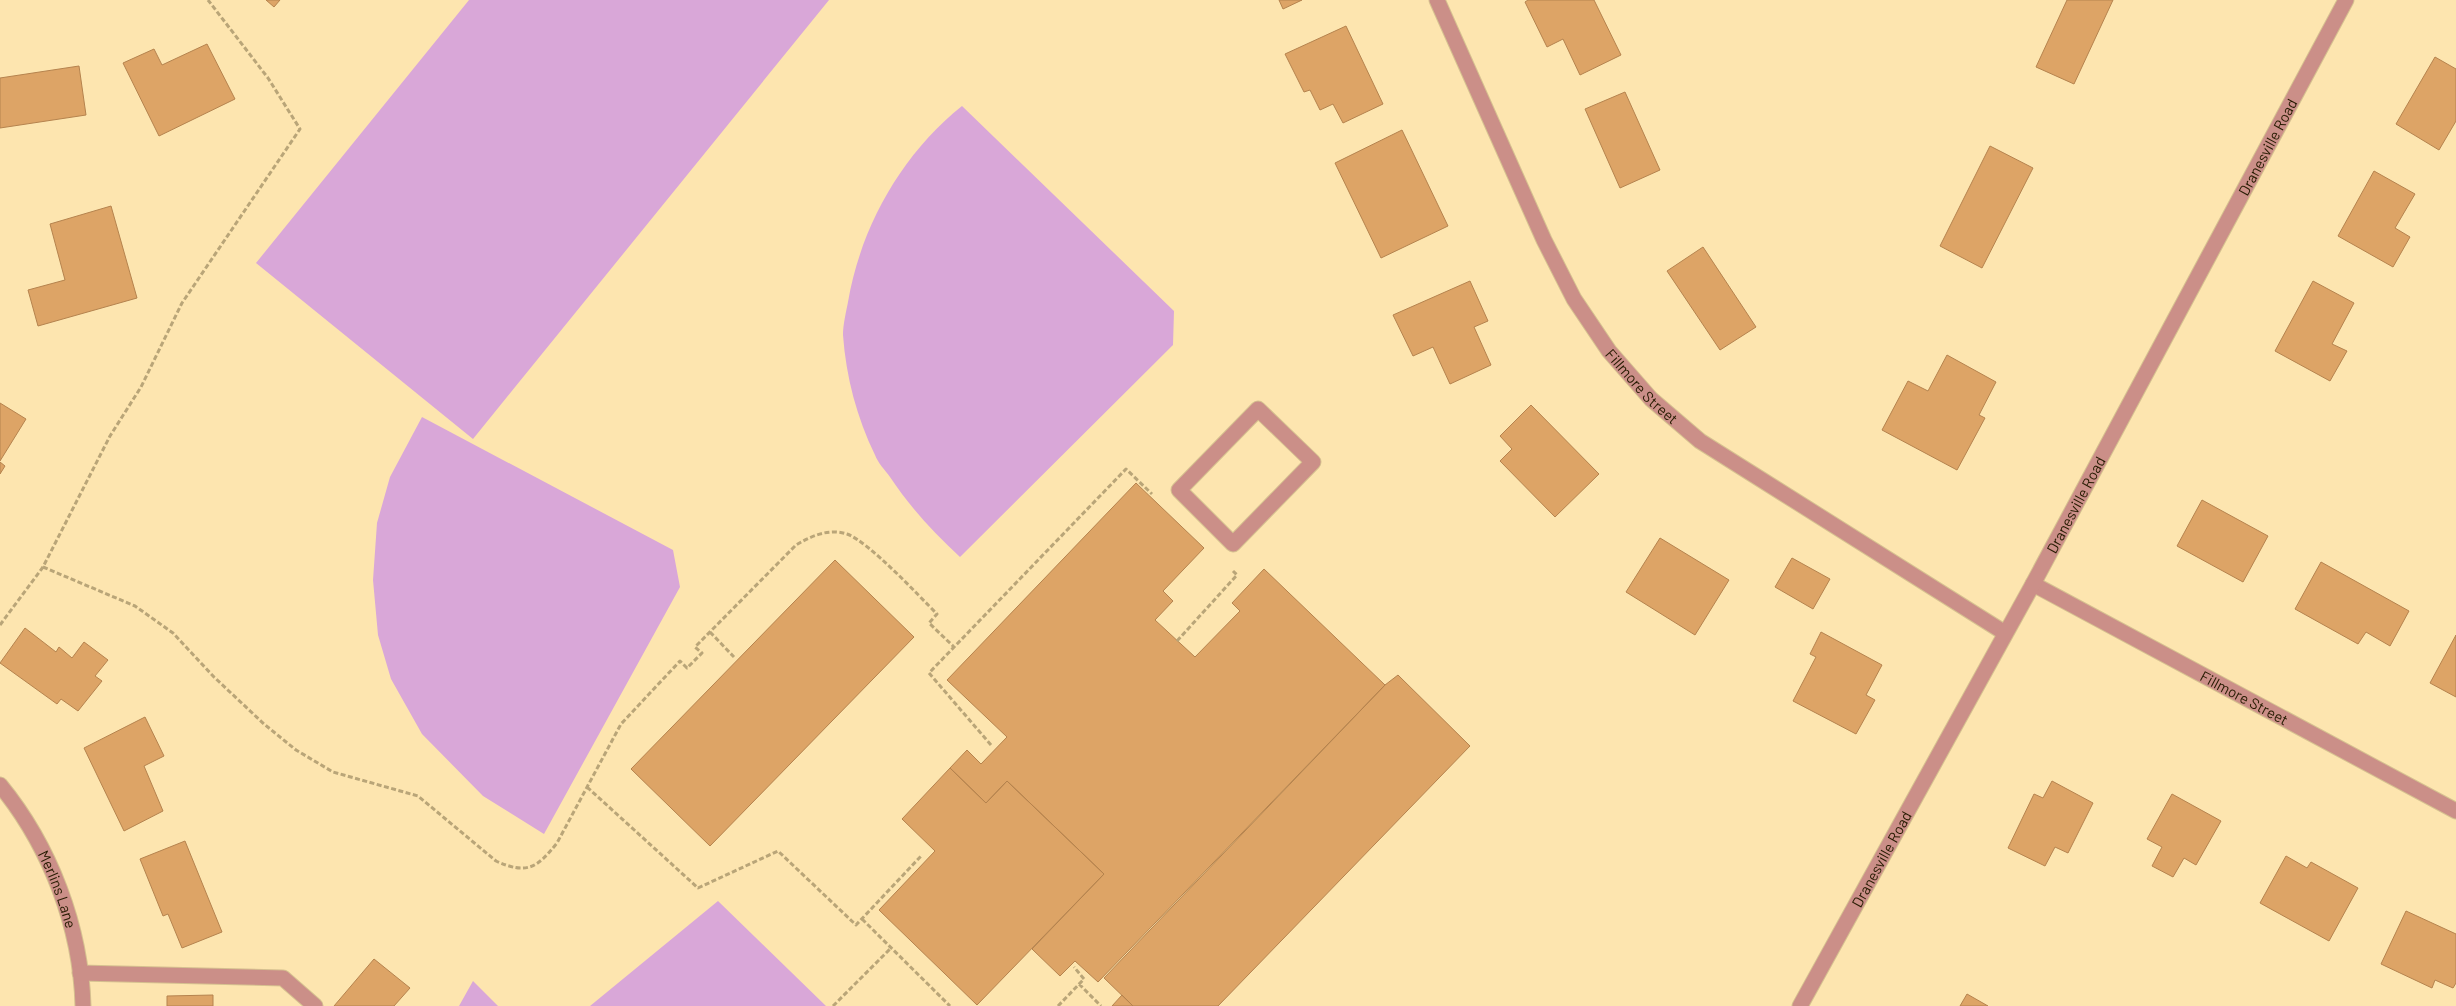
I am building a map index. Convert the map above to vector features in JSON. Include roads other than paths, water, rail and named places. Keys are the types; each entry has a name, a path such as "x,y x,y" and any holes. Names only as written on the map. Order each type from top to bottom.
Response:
{"street":[{"name":"Fillmore Street","path":"1438,0 1544,240 1574,299 1609,351 1651,399 1700,441 2005,633"},
{"name":"Dranesville Road","path":"1800,1006 2033,584 2346,0"},
{"path":"1258,409 1313,462 1305,470 1233,544 1178,490 1258,409"},
{"name":"Fillmore Street","path":"2033,584 2456,811"},
{"name":"Merlins Lane","path":"0,785 14,802 44,852 64,902 78,953 83,1006"},
{"path":"80,973 283,978 315,1006"}]}
